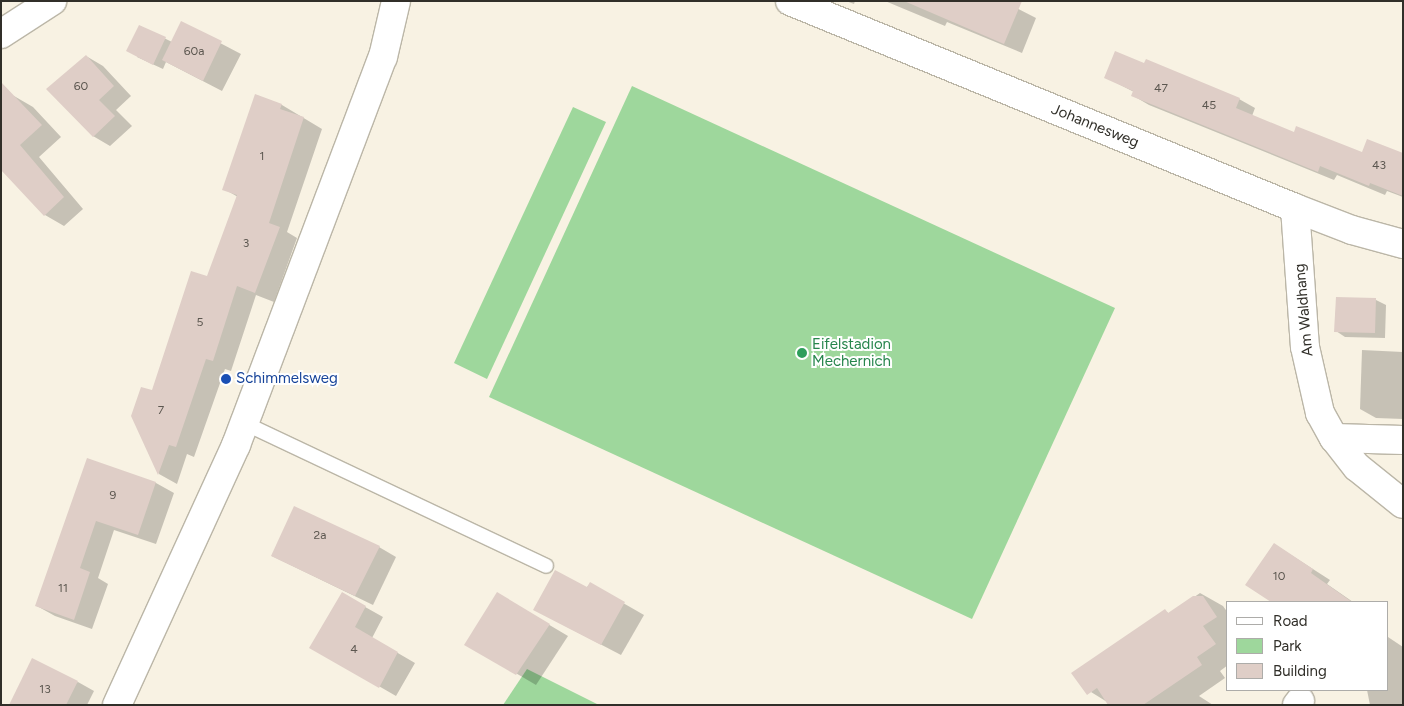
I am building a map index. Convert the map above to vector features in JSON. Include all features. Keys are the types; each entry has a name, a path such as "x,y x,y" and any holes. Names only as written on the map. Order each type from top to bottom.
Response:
{"street":[{"path":"1,34 52,1"},
{"path":"117,705 236,445 383,58 396,1"},
{"name":"Johannesweg","path":"790,1 1295,208 1352,230 1403,244"},
{"name":"Am Waldhang","path":"1295,208 1305,347 1320,414 1334,438 1357,467 1403,504"},
{"path":"1334,438 1403,440"}],"lane":[{"path":"244,423 546,566"}],"green space":[{"name":"Eifelstadion Mechernich","path":"632,86 1115,308 972,619 489,397"},
{"path":"573,107 606,122 487,379 454,363"},
{"path":"527,669 599,705 503,705"}],"building":[{"path":"904,1 1022,1 1004,44"},
{"path":"181,21 222,41 203,81 162,60"},
{"path":"139,25 166,37 153,65 126,51"},
{"path":"1115,51 1144,63 1146,59 1240,98 1236,108 1294,132 1296,126 1362,152 1367,139 1403,153 1403,196 1370,183 1369,186 1320,166 1318,172 1131,96 1133,91 1104,78"},
{"path":"86,55 114,86 99,100 115,116 93,137 46,89"},
{"path":"1,82 42,125 20,145 64,197 44,216 1,170"},
{"path":"255,94 282,104 280,109 304,117 269,223 280,227 255,293 237,286 213,361 206,359 176,447 169,445 158,475 131,416 141,387 152,390 191,271 207,276 237,195 222,190"},
{"path":"1336,297 1376,298 1375,333 1334,332"},
{"path":"87,458 156,482 138,535 96,521 80,568 90,572 74,620 35,606"},
{"path":"294,506 380,546 355,596 271,556"},
{"path":"1274,543 1313,569 1311,573 1351,601 1269,601 1245,585"},
{"path":"555,570 587,587 590,582 625,602 601,645 533,610"},
{"path":"342,592 366,606 355,627 398,652 379,688 309,648"},
{"path":"497,592 550,624 516,675 464,645"},
{"path":"1193,596 1203,596 1217,617 1203,626 1216,644 1197,657 1202,665 1143,705 1108,705 1097,688 1087,695 1071,673 1165,609 1168,613"},
{"path":"32,658 78,681 66,705 9,705"}],"place":[{"name":"Eifelstadion Mechernich","path":"802,353"},
{"name":"Schimmelsweg","path":"226,379"}]}
